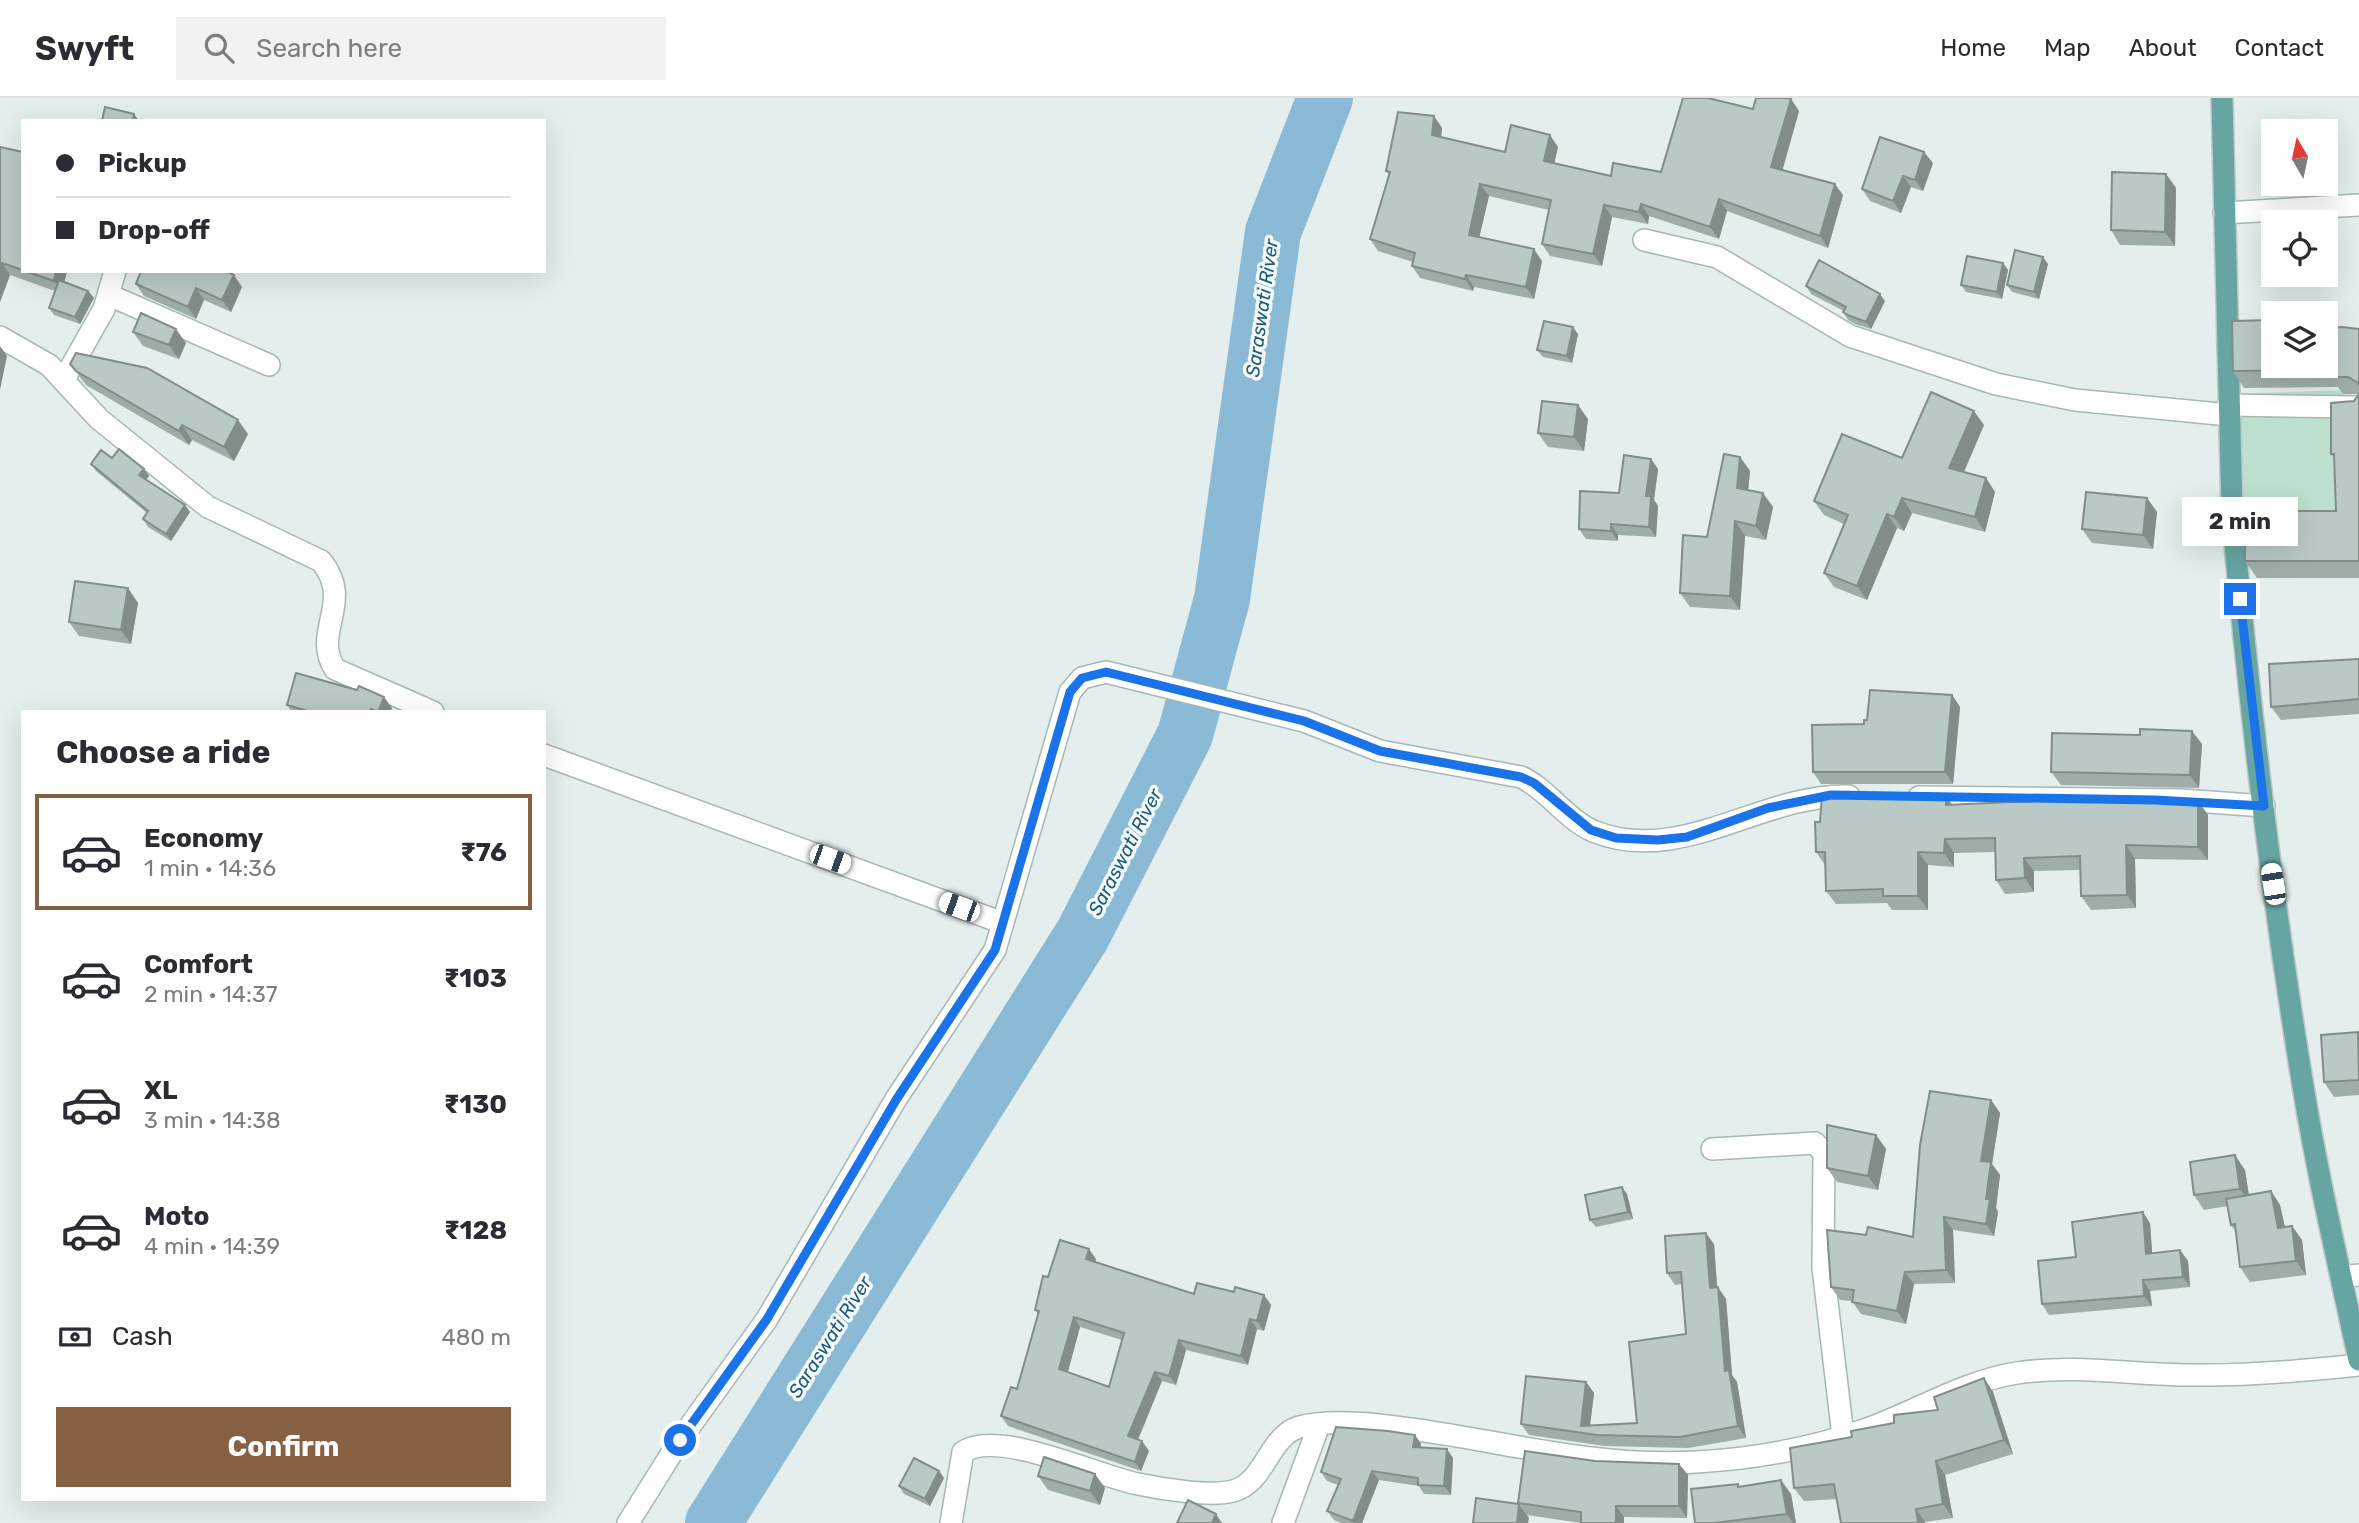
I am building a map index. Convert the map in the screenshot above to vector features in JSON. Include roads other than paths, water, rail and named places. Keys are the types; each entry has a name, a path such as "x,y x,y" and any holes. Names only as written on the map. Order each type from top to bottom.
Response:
{"main road":[{"path":"2222,98 2231,513 2264,806 2302,1081 2350,1276 2359,1362"}],"street":[{"path":"2224,213 2359,205"},
{"path":"1644,240 1717,257 1850,336 1996,384 2075,400 2229,410 2359,407"},
{"path":"63,381 109,295 114,273"},
{"path":"109,295 269,365"},
{"path":"0,337 49,365 99,419 208,507 321,561 332,573 336,591 327,642 328,659 335,669 428,710"},
{"path":"628,1523 680,1440 767,1319 896,1100 995,950 1070,692 1082,678 1106,672 1304,721 1380,751 1521,777 1534,783 1591,830 1616,838 1687,837 1768,808 1831,795 1869,796"},
{"path":"546,756 1003,923"},
{"path":"1895,797 2141,799 2264,806"},
{"path":"1712,1149 1815,1143 1824,1153 1822,1268 1843,1436"},
{"path":"951,1523 963,1452 971,1446 1022,1450 1084,1465 1136,1484 1220,1493 1236,1491 1255,1477 1283,1437 1297,1428 1319,1425 1383,1424 1616,1462 1696,1462 1790,1451 1843,1436 2015,1373 2063,1369 2192,1375 2287,1372 2359,1362"},
{"path":"1283,1523 1319,1425"}],"waterway":[{"name":"Saraswati River","path":"713,1523 1083,934 1185,735 1222,599 1273,232 1325,98"}]}
